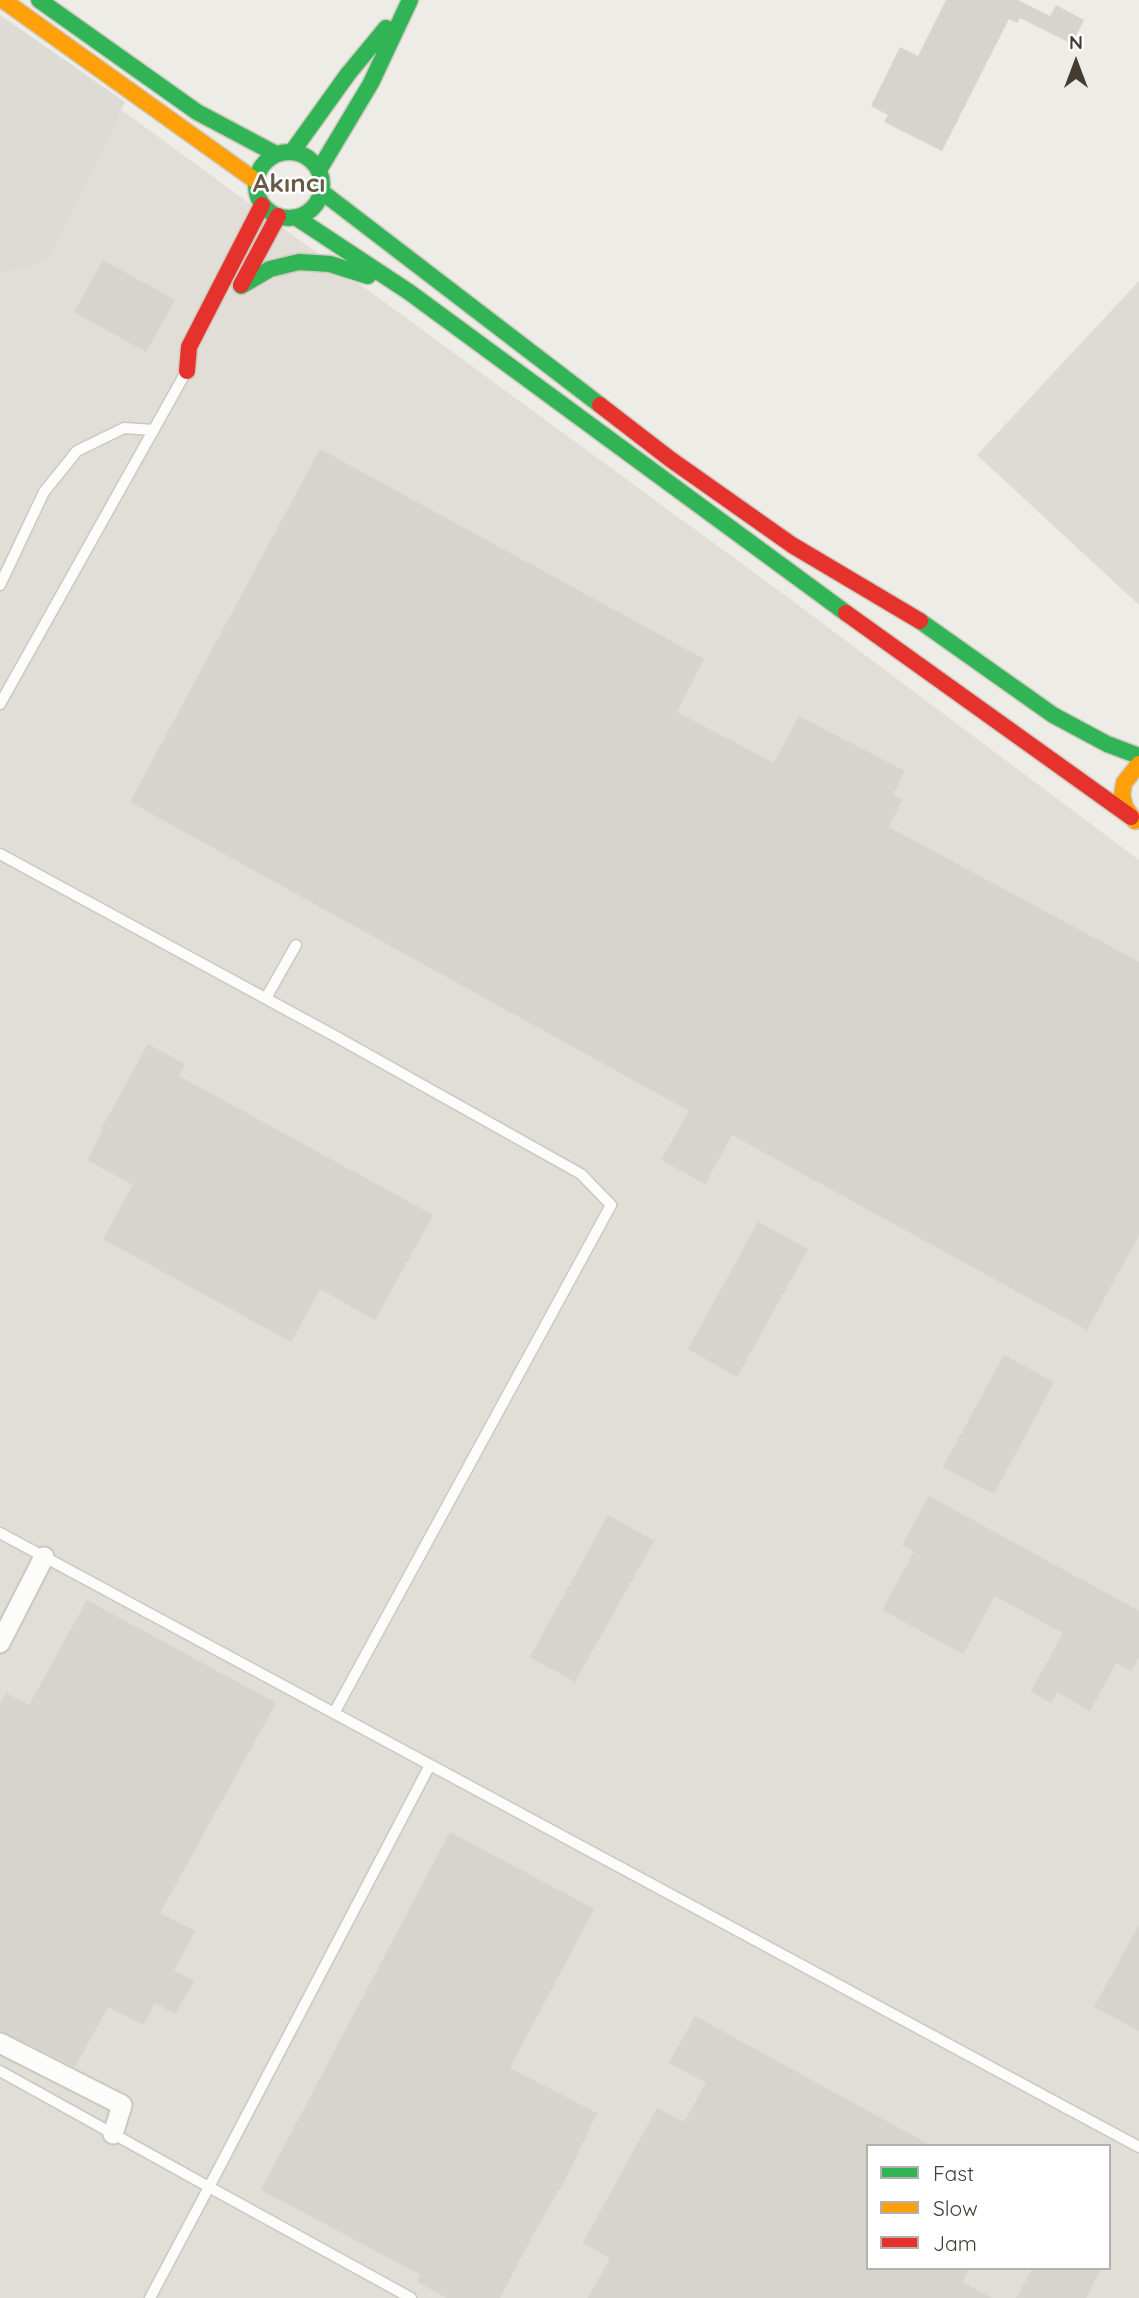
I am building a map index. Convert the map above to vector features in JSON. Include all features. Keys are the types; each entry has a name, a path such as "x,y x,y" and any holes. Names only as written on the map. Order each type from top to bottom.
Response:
{"main road":[{"path":"3,0 256,181"},
{"path":"39,0 197,112 284,153 308,157 319,170 323,186 316,206 297,218"},
{"path":"410,0 284,153 260,168 256,189 262,205 278,216 297,218 407,290 1135,821"},
{"path":"319,170 371,83 410,0"},
{"path":"321,192 670,459 792,545 921,622 1053,715 1107,744 1139,756"},
{"path":"187,371 189,347 262,205"},
{"path":"278,216 238,292 270,269 299,262 330,264 407,290"},
{"path":"187,371 204,355"},
{"path":"1135,821 1125,807 1122,795 1124,783 1139,764"}],"street":[{"path":"0,1643 44,1557"},
{"path":"0,2043 122,2105 113,2134"}],"lane":[{"path":"0,704 187,371"},
{"path":"0,586 44,492 77,451 124,428 154,430"},
{"path":"0,854 582,1174 611,1205 334,1713"},
{"path":"266,998 296,945"},
{"path":"0,1533 1139,2147"},
{"path":"149,2298 430,1765"},
{"path":"0,2071 411,2298"}],"shaded area":[{"path":"0,15 125,102 49,255 24,269 0,271"},
{"path":"0,21 786,596 1139,860 1139,2298 0,2298"},
{"path":"1139,281 1139,605 977,455"}],"building":[{"path":"946,0 1018,0 1050,16 1056,5 1084,20 1072,44 1020,18 1017,23 1009,19 942,151 884,122 888,115 871,106 900,47 918,56"},
{"path":"103,260 175,300 146,352 74,312"},
{"path":"320,449 704,659 677,712 774,763 799,716 905,771 893,794 902,800 889,827 1139,962 1139,1235 1087,1330 732,1135 705,1184 661,1160 689,1111 130,802"},
{"path":"148,1044 185,1064 179,1076 433,1215 375,1320 320,1289 291,1342 103,1239 133,1185 87,1160"},
{"path":"758,1222 808,1249 737,1377 688,1349"},
{"path":"1004,1355 1054,1382 994,1494 943,1467"},
{"path":"929,1496 1139,1611 1139,1657 1131,1671 1116,1663 1090,1711 1057,1692 1051,1703 1031,1691 1063,1633 995,1596 963,1654 882,1610 914,1552 902,1545"},
{"path":"608,1515 654,1541 575,1682 530,1657"},
{"path":"87,1600 276,1703 160,1913 195,1931 174,1970 194,1981 175,2014 155,2003 143,2025 108,2007 75,2067 0,2031 0,1704 6,1693 29,1705"},
{"path":"450,1832 594,1909 510,2068 597,2113 566,2178 500,2298 447,2298 417,2282 421,2275 261,2190"},
{"path":"1139,1925 1139,2031 1094,2007"},
{"path":"695,2016 928,2144 866,2144 866,2270 969,2270 962,2282 992,2298 588,2298 610,2258 583,2243 657,2108 684,2122 706,2083 669,2063"},
{"path":"1032,2270 1100,2270 1086,2298 1016,2298"}],"traffic: fast":[{"path":"39,0 197,112 276,154"},
{"path":"319,170 371,83 410,0"},
{"path":"292,152 348,74 386,28"},
{"path":"282,152 296,152 308,157 317,166 322,185 320,198 313,209 296,218 282,218 270,213 261,204 256,192 256,178 261,166 270,157 282,152"},
{"path":"322,192 600,405"},
{"path":"297,218 409,292 846,613"},
{"path":"241,286 270,269 299,262 330,264 368,276"},
{"path":"920,621 1053,715 1107,744 1139,756"}],"traffic: slow":[{"path":"3,0 256,181"},
{"path":"1135,821 1125,807 1122,795 1124,783 1139,764"}],"traffic: jam":[{"path":"187,371 189,347 262,205"},
{"path":"241,285 278,216"},
{"path":"600,405 670,459 792,545 920,621"},
{"path":"846,613 1131,817"}],"district":[{"name":"Akıncı","path":"289,184"}]}
